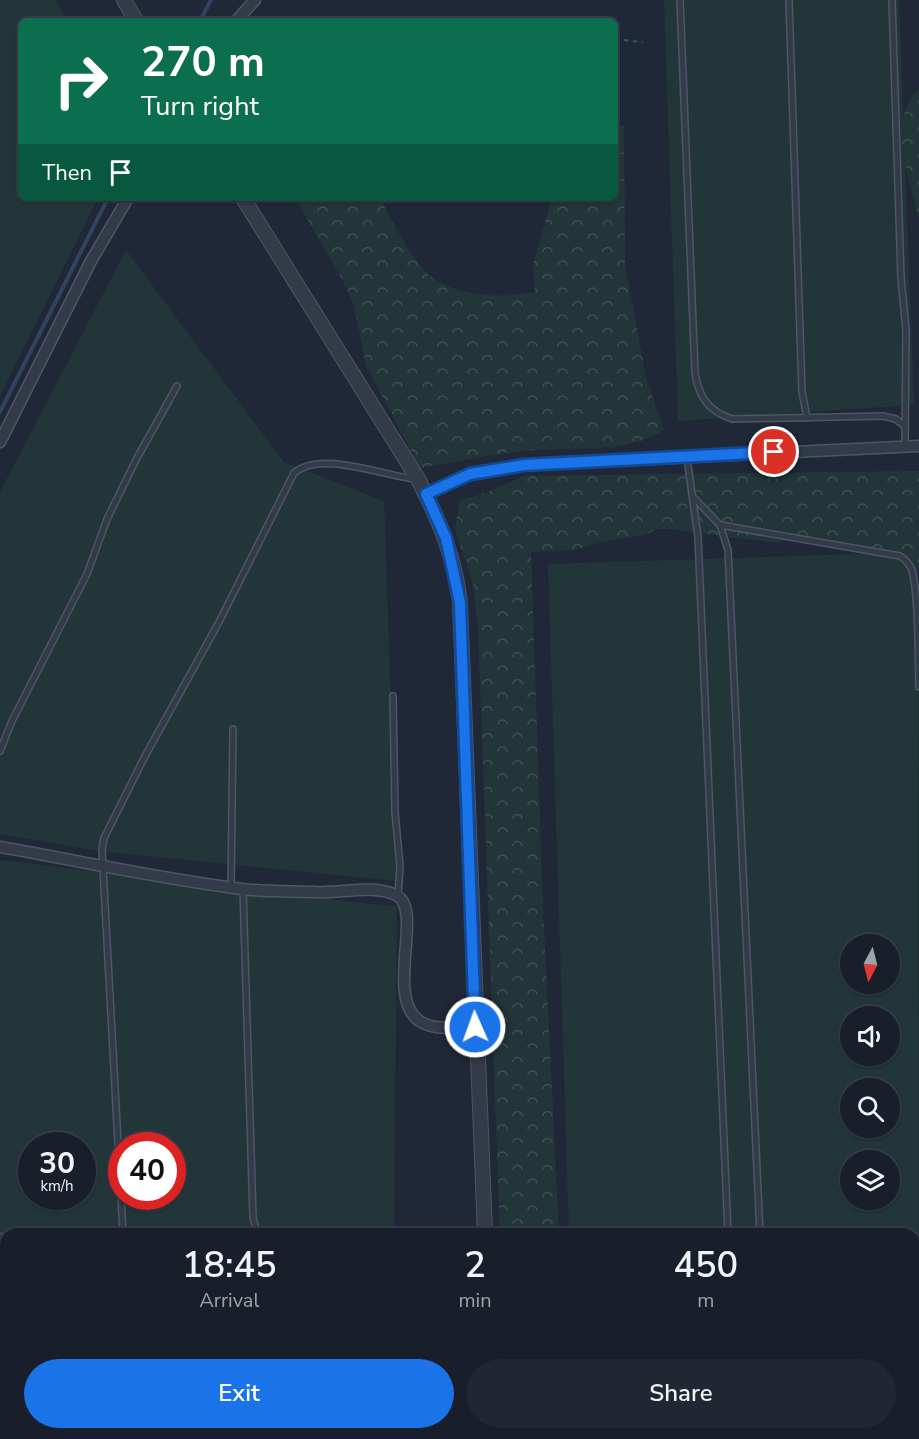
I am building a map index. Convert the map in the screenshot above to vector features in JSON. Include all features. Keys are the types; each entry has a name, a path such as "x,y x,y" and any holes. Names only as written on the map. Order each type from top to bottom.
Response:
{"street":[{"path":"124,0 134,18"},
{"path":"239,18 255,0"},
{"path":"0,442 91,261 126,201"},
{"path":"245,201 418,479 446,538 460,603 485,1228"},
{"path":"426,494 470,474 524,465 919,446"},
{"path":"0,847 237,888 331,893 371,891 398,896 404,901 406,911 403,969 410,1007 416,1018 423,1024 436,1026 475,1027"}],"lane":[{"path":"680,0 695,373 704,401 716,414 732,419 883,416 896,419 904,426"},
{"path":"789,0 802,392 807,418"},
{"path":"892,0 901,278 906,331 905,446"},
{"path":"0,751 12,721 87,574 122,489 177,386"},
{"path":"687,457 698,537 728,1228"},
{"path":"123,1228 103,864 104,838 144,758 219,622 294,474 302,467 323,462 390,476 418,479"},
{"path":"693,496 720,525 728,550 760,1228"},
{"path":"720,525 900,556 908,562 912,572 916,602 919,687"},
{"path":"393,696 395,812 400,866 398,896"},
{"path":"233,729 237,888 253,1218 256,1228"}],"path":[{"path":"618,39 643,42"}],"green space":[{"path":"0,0 56,0 66,18 18,18 18,201 97,201 0,396"},
{"path":"664,0 899,0 914,405 678,421"},
{"path":"919,89 919,218 906,169 902,134 903,118 909,102"},
{"path":"624,126 625,265 646,377 664,430 649,438 618,446 520,451 420,468 366,366 354,305 342,279 297,201 382,201 411,253 426,272 444,285 483,295 535,292 533,264 551,201 618,201 618,128"},
{"path":"126,250 284,462 384,501 397,881 98,851 0,834 0,492"},
{"path":"919,471 919,567 905,556 817,538 803,537 775,543 671,529 657,529 644,535 602,542 575,550 531,552 543,909 559,1228 500,1228 478,626 473,584 455,529 460,500 486,493 523,476"},
{"path":"918,552 919,1228 569,1228 548,564"},
{"path":"0,860 397,907 394,1228 0,1228"}],"waterway":[{"path":"202,18 211,0"},
{"path":"0,412 106,201"}],"route":[{"path":"475,1027 458,581 446,538 426,494 470,474 524,465 774,452"}]}
